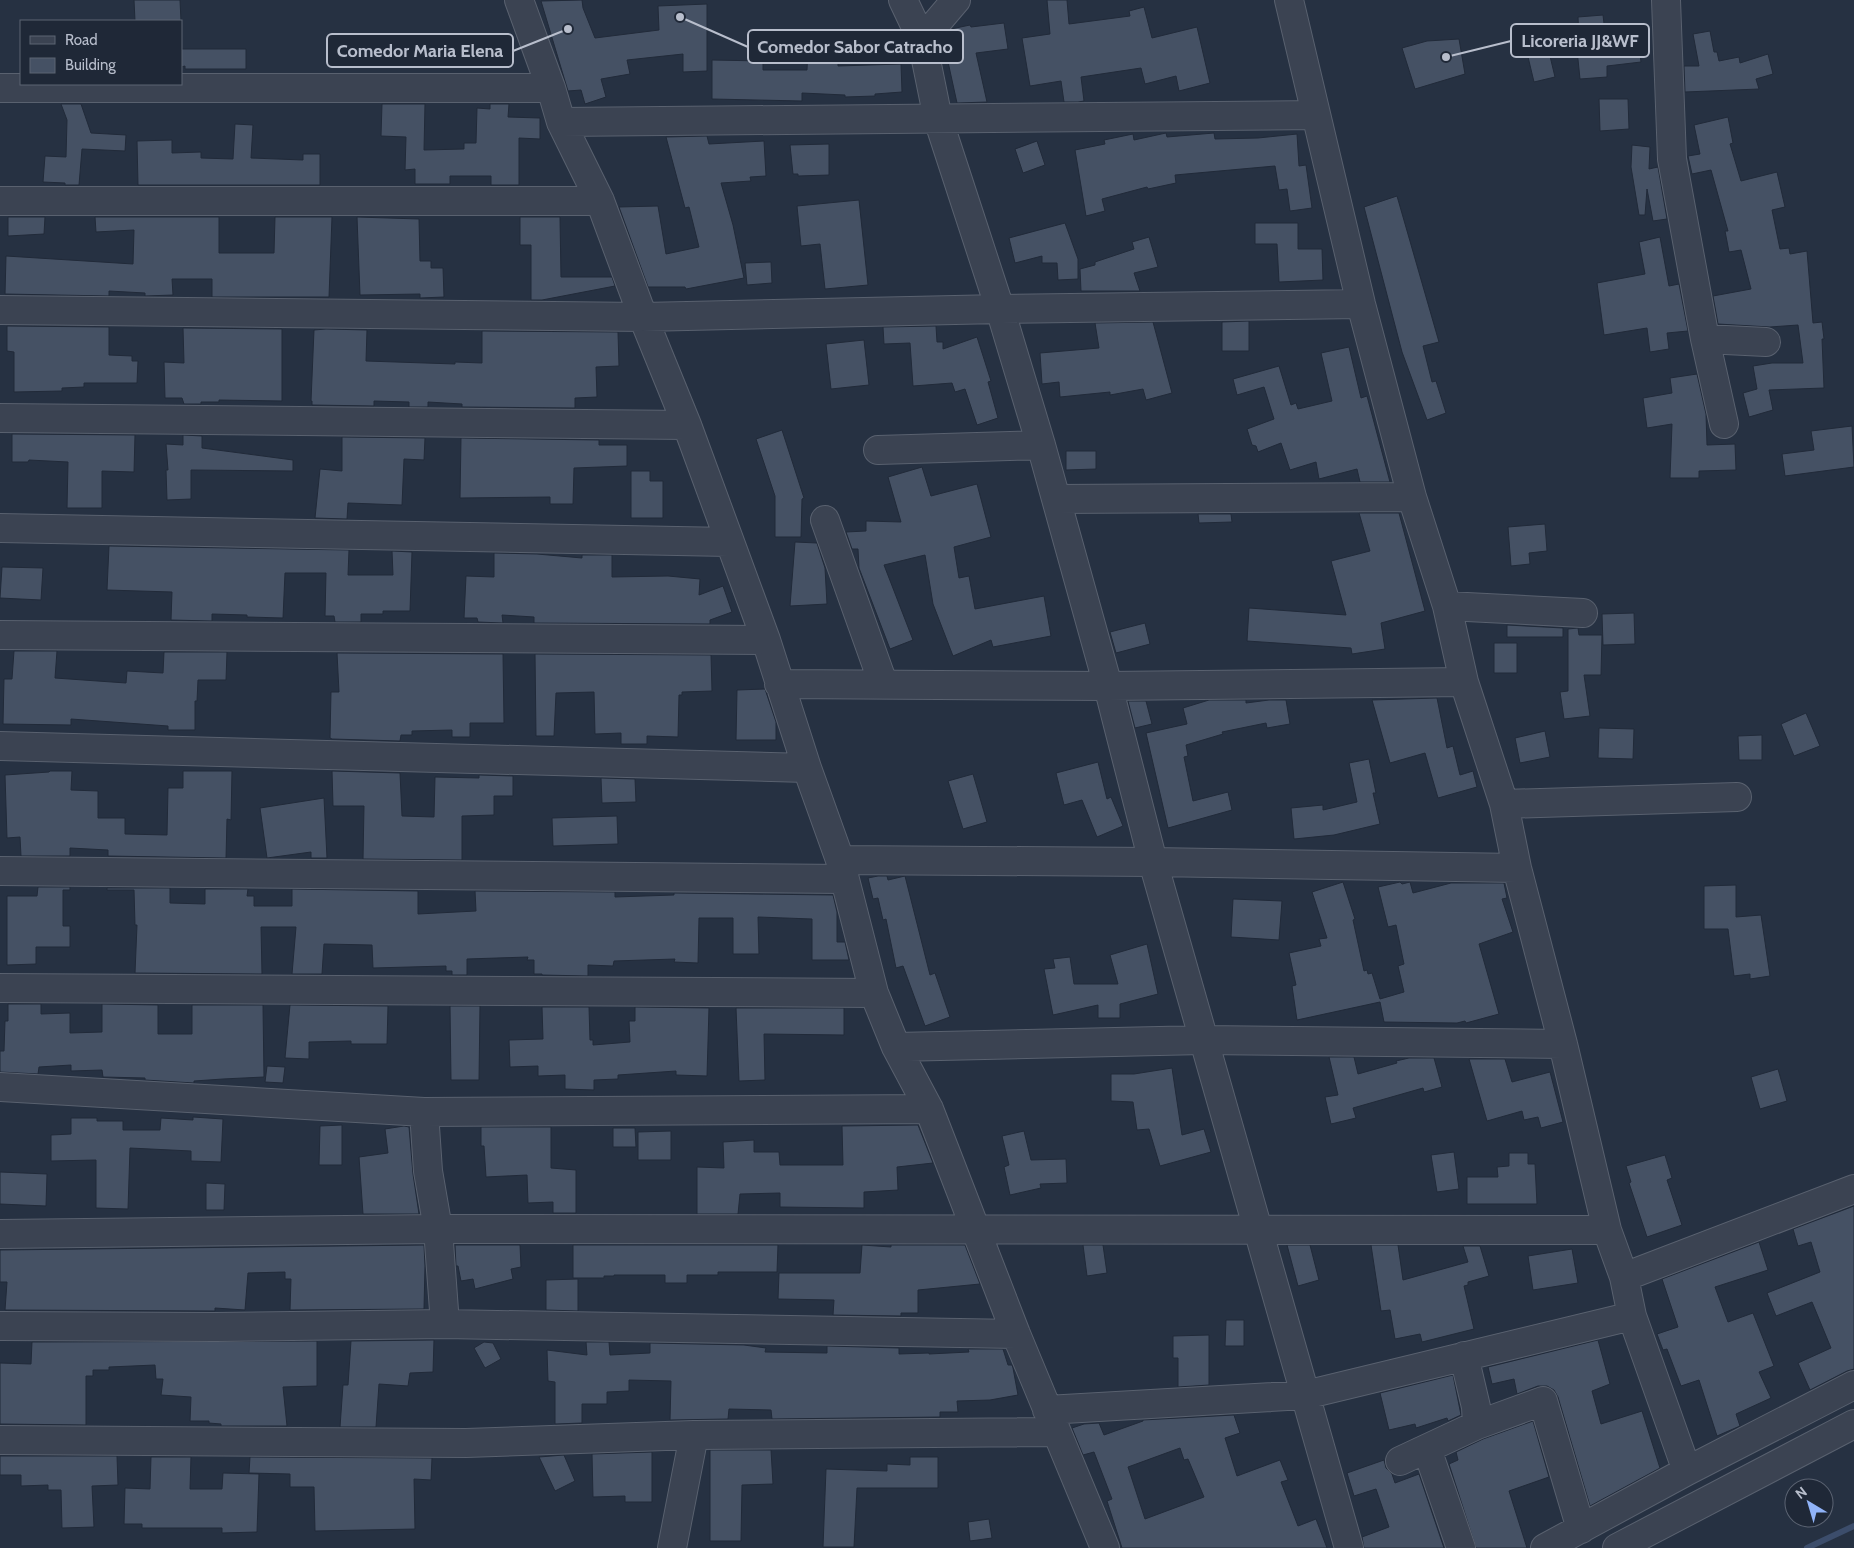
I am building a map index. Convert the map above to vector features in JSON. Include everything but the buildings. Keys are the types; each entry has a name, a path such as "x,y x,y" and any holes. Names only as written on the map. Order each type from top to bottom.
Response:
{"street":[{"path":"519,0 562,122 600,201 766,640 779,684 842,869 874,993 896,1047 929,1109 1016,1334 1105,1548"},
{"path":"903,0 922,40 938,119 1000,309 1041,444 1108,686 1153,862 1349,1548"},
{"path":"922,40 956,0"},
{"path":"1289,0 1361,304 1412,497 1447,606 1464,682 1504,804 1517,868 1607,1230 1624,1277 1632,1316 1687,1471"},
{"path":"1666,0 1672,160 1705,339 1724,424"},
{"path":"0,88 551,88"},
{"path":"562,122 1316,115"},
{"path":"0,200 600,201"},
{"path":"0,310 643,317 1000,309 1361,304"},
{"path":"1705,339 1766,342"},
{"path":"0,418 686,425"},
{"path":"878,450 1041,444"},
{"path":"1056,500 1412,497"},
{"path":"825,520 883,683"},
{"path":"0,528 729,542"},
{"path":"1447,606 1583,612"},
{"path":"0,635 766,640"},
{"path":"779,684 883,683 1108,686 1464,682"},
{"path":"0,746 807,768"},
{"path":"1504,804 1737,797"},
{"path":"0,871 842,869 1153,862 1517,868"},
{"path":"0,988 874,993"},
{"path":"896,1047 1203,1040 1562,1044"},
{"path":"0,1086 424,1112 929,1109"},
{"path":"424,1112 428,1171 438,1229 445,1324"},
{"path":"1624,1277 1854,1189"},
{"path":"0,1234 438,1229 1607,1230"},
{"path":"0,1440 466,1443 1051,1421 1305,1395 1632,1316"},
{"path":"0,1326 216,1327 445,1324 1016,1334"},
{"path":"1464,1356 1476,1407 1476,1425"},
{"path":"1544,1548 1687,1471 1854,1385"},
{"path":"1400,1462 1476,1425 1543,1401 1581,1529"},
{"path":"1617,1548 1854,1424"},
{"path":"672,1548 694,1435"},
{"path":"1427,1449 1461,1548"}],"waterway":[{"path":"1807,1548 1854,1526"}],"place":[{"name":"Comedor Sabor Catracho","path":"680,17"},
{"name":"Comedor Maria Elena","path":"568,29"},
{"name":"Licoreria JJ&WF","path":"1446,57"}]}
